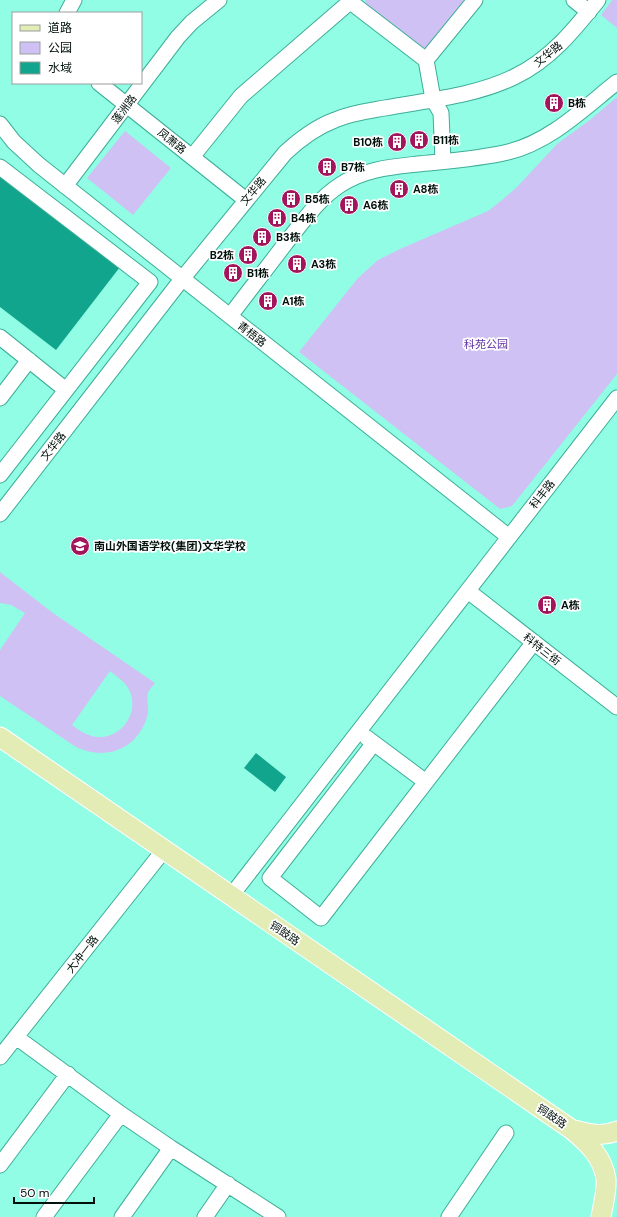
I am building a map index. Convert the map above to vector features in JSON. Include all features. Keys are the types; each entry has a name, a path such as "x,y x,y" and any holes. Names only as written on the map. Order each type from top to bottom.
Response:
{"main road":[{"name":"铜鼓路","path":"0,737 570,1129 588,1143 603,1167 606,1180 602,1217"},
{"path":"570,1129 599,1135 617,1131"},
{"path":"602,1217 617,1178"}],"street":[{"path":"68,12 74,0"},
{"name":"蓬洲路","path":"65,186 178,37 192,22 219,0"},
{"path":"426,60 475,0"},
{"path":"574,0 593,6"},
{"path":"192,157 241,96 350,1 426,60 433,99 441,113 443,161"},
{"name":"文华路","path":"0,514 182,279 285,153 298,142 322,126 335,120 361,112 481,90 515,77 531,68 556,49 593,6"},
{"path":"230,316 322,199 341,185 361,174 384,168 487,156 510,152 532,144 552,132 617,82"},
{"name":"凤萧路","path":"100,84 246,200"},
{"name":"青梧路","path":"0,124 14,142 27,155 65,186 509,538"},
{"path":"0,167 150,282 0,475"},
{"path":"0,337 66,390"},
{"path":"0,398 29,360"},
{"name":"科丰路","path":"230,896 617,398"},
{"name":"科特三街","path":"468,591 617,707"},
{"path":"374,743 270,878 321,918 534,642"},
{"path":"358,731 426,782"},
{"name":"大冲一路","path":"0,1057 164,850"},
{"path":"16,1037 121,1114 278,1217"},
{"path":"0,1165 68,1074"},
{"path":"44,1217 121,1114"},
{"path":"449,1217 506,1134"},
{"path":"122,1217 171,1148"},
{"path":"205,1217 228,1184"}],"green space":[{"path":"365,0 468,0 429,48 422,50 368,7"},
{"path":"612,0 617,0 617,28 601,15"},
{"name":"科苑公园","path":"617,97 617,374 512,506 500,509 299,352 358,278 378,260 488,211 516,188 557,144 591,119"},
{"path":"125,131 171,168 133,215 87,178"},
{"path":"0,572 53,613 155,683 148,693 147,717 136,738 119,750 98,753 87,751 76,747 0,696 0,650 25,613 11,605 0,603","holes":["110,671 128,688 132,705 131,714 122,728 115,733 97,737 87,734 72,725"]}],"water":[{"path":"0,175 120,267 56,350 0,307"},
{"path":"256,753 286,777 275,792 244,768"}],"place":[{"name":"B栋","path":"554,103"},
{"name":"B11栋","path":"419,140"},
{"name":"B10栋","path":"397,142"},
{"name":"B7栋","path":"327,167"},
{"name":"A8栋","path":"399,189"},
{"name":"B5栋","path":"291,199"},
{"name":"A6栋","path":"349,205"},
{"name":"B4栋","path":"277,218"},
{"name":"B3栋","path":"262,237"},
{"name":"B2栋","path":"248,255"},
{"name":"A3栋","path":"297,264"},
{"name":"B1栋","path":"233,273"},
{"name":"A1栋","path":"268,301"},
{"name":"南山外国语学校(集团)文华学校","path":"80,546"},
{"name":"A栋","path":"547,605"}]}
